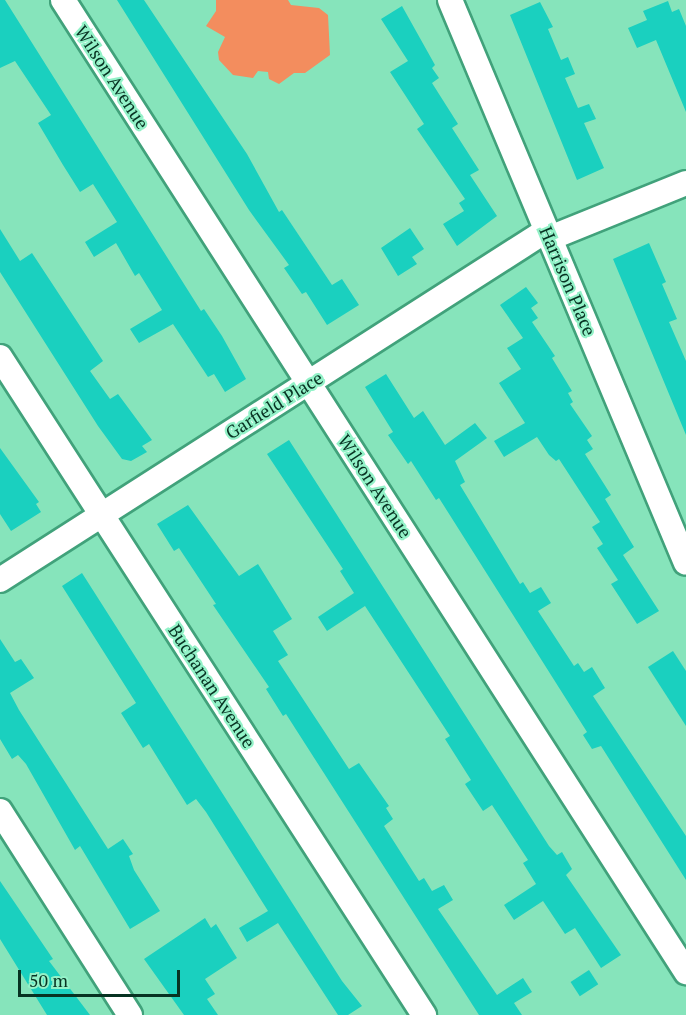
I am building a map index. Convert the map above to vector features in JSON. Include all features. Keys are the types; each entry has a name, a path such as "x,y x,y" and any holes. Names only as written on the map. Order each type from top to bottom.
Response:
{"street":[{"name":"Wilson Avenue","path":"63,0 686,972"},
{"name":"Harrison Place","path":"450,0 686,563"},
{"name":"Garfield Place","path":"0,580 548,234 686,183"},
{"name":"Buchanan Avenue","path":"0,357 424,1015"},
{"path":"0,811 130,1015"}],"shaded area":[{"path":"216,0 288,0 291,5 319,8 328,15 330,55 305,73 294,73 279,84 269,79 268,72 258,71 253,78 233,75 219,60 218,52 225,37 206,26 216,11"}],"building":[{"path":"0,0 5,0 201,311 204,309 222,336 246,379 225,392 214,374 208,377 173,324 139,343 130,329 162,310 139,273 135,276 116,243 94,257 85,242 117,222 93,184 80,192 38,123 51,115 15,61 0,68"},
{"path":"117,0 144,0 247,154 279,212 282,210 332,285 342,279 359,305 327,325 306,292 302,294 284,268 289,265 249,210"},
{"path":"668,1 672,12 679,9 686,26 686,112 656,40 637,48 628,28 647,20 643,11"},
{"path":"540,2 553,27 548,29 561,60 568,57 575,74 565,78 578,108 589,104 596,119 584,123 604,168 577,180 510,15"},
{"path":"402,6 435,65 432,68 439,78 432,83 458,124 452,128 479,170 470,175 497,216 457,246 443,224 464,211 459,203 465,199 417,129 424,124 390,72 408,61 381,19"},
{"path":"410,228 424,249 412,257 417,264 398,276 381,248"},
{"path":"0,229 20,261 32,253 103,361 90,371 110,399 118,394 152,440 142,446 147,452 131,461 122,459 98,426 0,272"},
{"path":"649,243 666,282 662,284 677,319 669,322 686,361 686,435 613,259"},
{"path":"526,287 538,303 531,308 538,318 532,322 555,356 552,358 572,391 568,393 573,402 570,404 592,436 587,440 593,449 585,454 611,495 605,499 634,547 623,555 659,611 637,624 611,584 618,580 597,548 603,544 592,527 600,522 559,459 556,461 549,455 537,437 504,457 494,441 525,423 499,383 521,369 507,348 523,338 500,305"},
{"path":"386,374 414,418 423,411 445,445 475,423 487,438 455,461 465,482 460,485 520,584 523,582 530,593 541,587 551,603 538,611 574,666 578,663 584,672 592,667 605,688 593,696 686,836 686,880 601,746 592,749 583,735 587,732 439,498 436,500 411,461 408,464 388,435 393,432 365,387"},
{"path":"289,440 549,846 557,855 562,852 572,869 566,875 621,955 601,968 575,928 565,934 543,901 514,920 504,905 536,884 523,863 528,860 492,805 483,811 465,784 471,780 445,739 450,736 365,606 327,631 318,617 354,593 340,571 343,569 267,454"},
{"path":"0,448 39,502 36,504 41,512 11,531 0,514"},
{"path":"188,505 239,576 258,564 292,619 273,631 288,655 278,661 349,769 359,763 389,806 386,808 393,819 384,826 419,881 424,878 432,891 444,885 453,900 438,909 497,995 523,978 532,992 514,1003 522,1015 479,1015 286,714 283,716 266,689 269,687 213,605 216,604 179,548 174,551 157,524"},
{"path":"82,573 342,981 362,1006 348,1015 338,1015 278,923 247,942 239,928 268,911 206,812 196,799 187,805 149,744 143,748 121,713 136,703 62,586"},
{"path":"0,639 15,662 21,659 34,678 10,693 19,710 108,849 123,839 133,854 129,856 134,870 160,911 130,929 80,846 75,850 26,764 18,755 12,759 0,739"},
{"path":"673,651 686,671 686,726 648,667"},
{"path":"0,881 53,959 49,961 90,1015 47,1015 0,939"},
{"path":"205,918 211,928 216,924 237,958 205,979 215,994 207,999 218,1015 184,1015 144,959"},
{"path":"589,970 598,984 580,996 571,982"}]}
